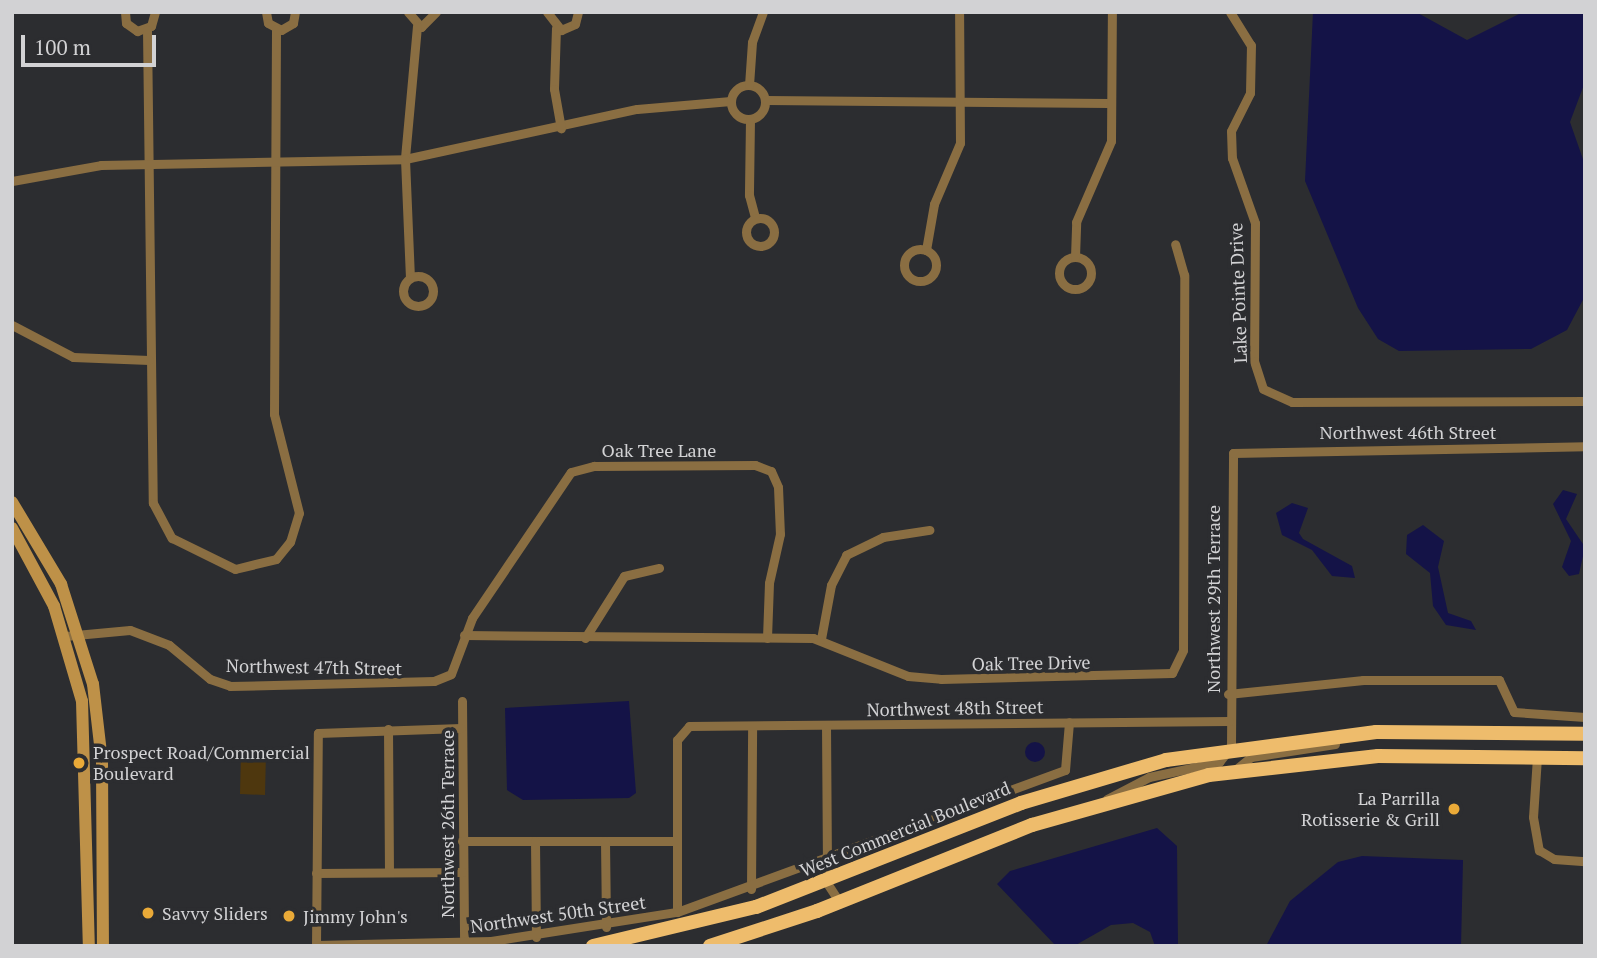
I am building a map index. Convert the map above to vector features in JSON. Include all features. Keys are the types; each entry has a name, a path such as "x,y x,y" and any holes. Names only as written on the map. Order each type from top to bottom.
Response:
{"highway":[{"name":"West Commercial Boulevard","path":"593,946 693,925 827,883 1045,795 1231,747 1376,732 1585,734"},
{"name":"West Commercial Boulevard","path":"710,946 840,903 1097,804 1234,771 1378,756 1585,758"}],"main road":[{"path":"12,502 47,555 79,632 101,743 103,946"},
{"path":"12,528 65,635 87,747 89,946"}],"street":[{"path":"125,12 128,27 147,30"},
{"path":"155,12 147,30 151,485 162,523 207,560 235,569 276,559 290,542 299,513 274,414 272,165 276,29 265,12"},
{"path":"276,29 289,27 295,12"},
{"path":"408,12 417,26 405,159 410,278"},
{"path":"417,26 430,25 436,12"},
{"path":"547,12 556,28 554,89 561,128"},
{"path":"556,28 571,27 578,12"},
{"path":"749,85 752,42 762,12"},
{"path":"926,250 934,204 960,143 959,12"},
{"path":"1075,257 1076,222 1111,141 1109,103 1112,12"},
{"name":"Lake Pointe Drive","path":"1230,12 1251,46 1250,93 1231,131 1232,158 1255,223 1254,361 1263,389 1292,402 1585,401"},
{"path":"749,85 766,100 1109,103"},
{"path":"749,85 736,90 731,101 738,116 750,119 760,115 766,100"},
{"path":"12,181 62,167 272,165 405,159 561,128 637,109 731,101"},
{"path":"750,119 749,195 755,218"},
{"name":"Oak Tree Drive","path":"464,635 821,639 883,668 931,679 1156,677 1175,671 1183,650 1184,303 1183,260 1175,244"},
{"path":"12,325 73,357 149,360"},
{"name":"Northwest 46th Street","path":"1233,453 1585,446"},
{"name":"Northwest 29th Terrace","path":"1231,747 1228,694 1233,453"},
{"name":"Oak Tree Lane","path":"464,635 571,472 594,466 755,465 771,471 778,487 780,534 768,592 767,638"},
{"path":"821,639 829,591 843,559 875,539 929,530"},
{"path":"585,638 624,576 659,568"},
{"name":"Northwest 47th Street","path":"65,635 79,632 138,633 230,685 405,685 452,674 464,635"},
{"path":"1228,694 1363,680 1499,680 1514,712 1585,717"},
{"name":"Northwest 26th Terrace","path":"463,701 461,841 464,944"},
{"name":"Northwest 50th Street","path":"316,945 464,944 606,927 677,912 826,863 1065,771 1069,722"},
{"name":"Northwest 48th Street","path":"677,841 682,729 826,725 1229,722"},
{"path":"826,725 827,883 840,903"},
{"path":"751,889 752,726"},
{"path":"316,945 318,733 461,728"},
{"path":"388,729 389,872"},
{"name":"West Commercial Boulevard","path":"1234,771 1251,757 1376,732"},
{"name":"West Commercial Boulevard","path":"1097,804 1149,777 1219,762 1231,747"},
{"path":"1536,757 1533,817 1539,850 1554,859 1585,861"},
{"path":"461,841 677,841 677,912"},
{"path":"536,841 536,937"},
{"path":"606,841 606,927"},
{"path":"316,873 463,872"}],"shaded area":[{"path":"1313,12 1416,12 1467,40 1523,12 1585,12 1585,82 1570,122 1585,165 1585,296 1567,330 1531,349 1399,351 1378,339 1358,308 1305,181"},
{"path":"1563,490 1577,494 1566,519 1585,547 1579,574 1569,576 1562,567 1571,541 1553,504"},
{"path":"1292,503 1308,508 1299,533 1303,539 1352,566 1355,578 1332,576 1312,550 1282,535 1276,513"},
{"path":"1423,525 1444,541 1438,567 1448,613 1471,621 1476,630 1446,625 1433,606 1430,573 1406,554 1407,535"},
{"path":"629,701 636,793 629,798 523,800 507,790 505,708"},
{"path":"1035,742 1042,745 1045,752 1042,759 1035,762 1028,759 1025,752 1028,745"},
{"path":"241,752 266,753 265,795 240,794"},
{"path":"1157,828 1177,846 1178,946 1155,946 1150,932 1133,923 1111,925 1074,946 1056,946 997,884 1010,871"},
{"path":"1362,856 1463,860 1461,946 1266,946 1290,901 1338,862"}],"place":[{"name":"Prospect Road/Commercial Boulevard","path":"79,763"},
{"name":"La Parrilla Rotisserie & Grill","path":"1454,809"},
{"name":"Savvy Sliders","path":"148,913"},
{"name":"Jimmy John's","path":"289,916"}]}
